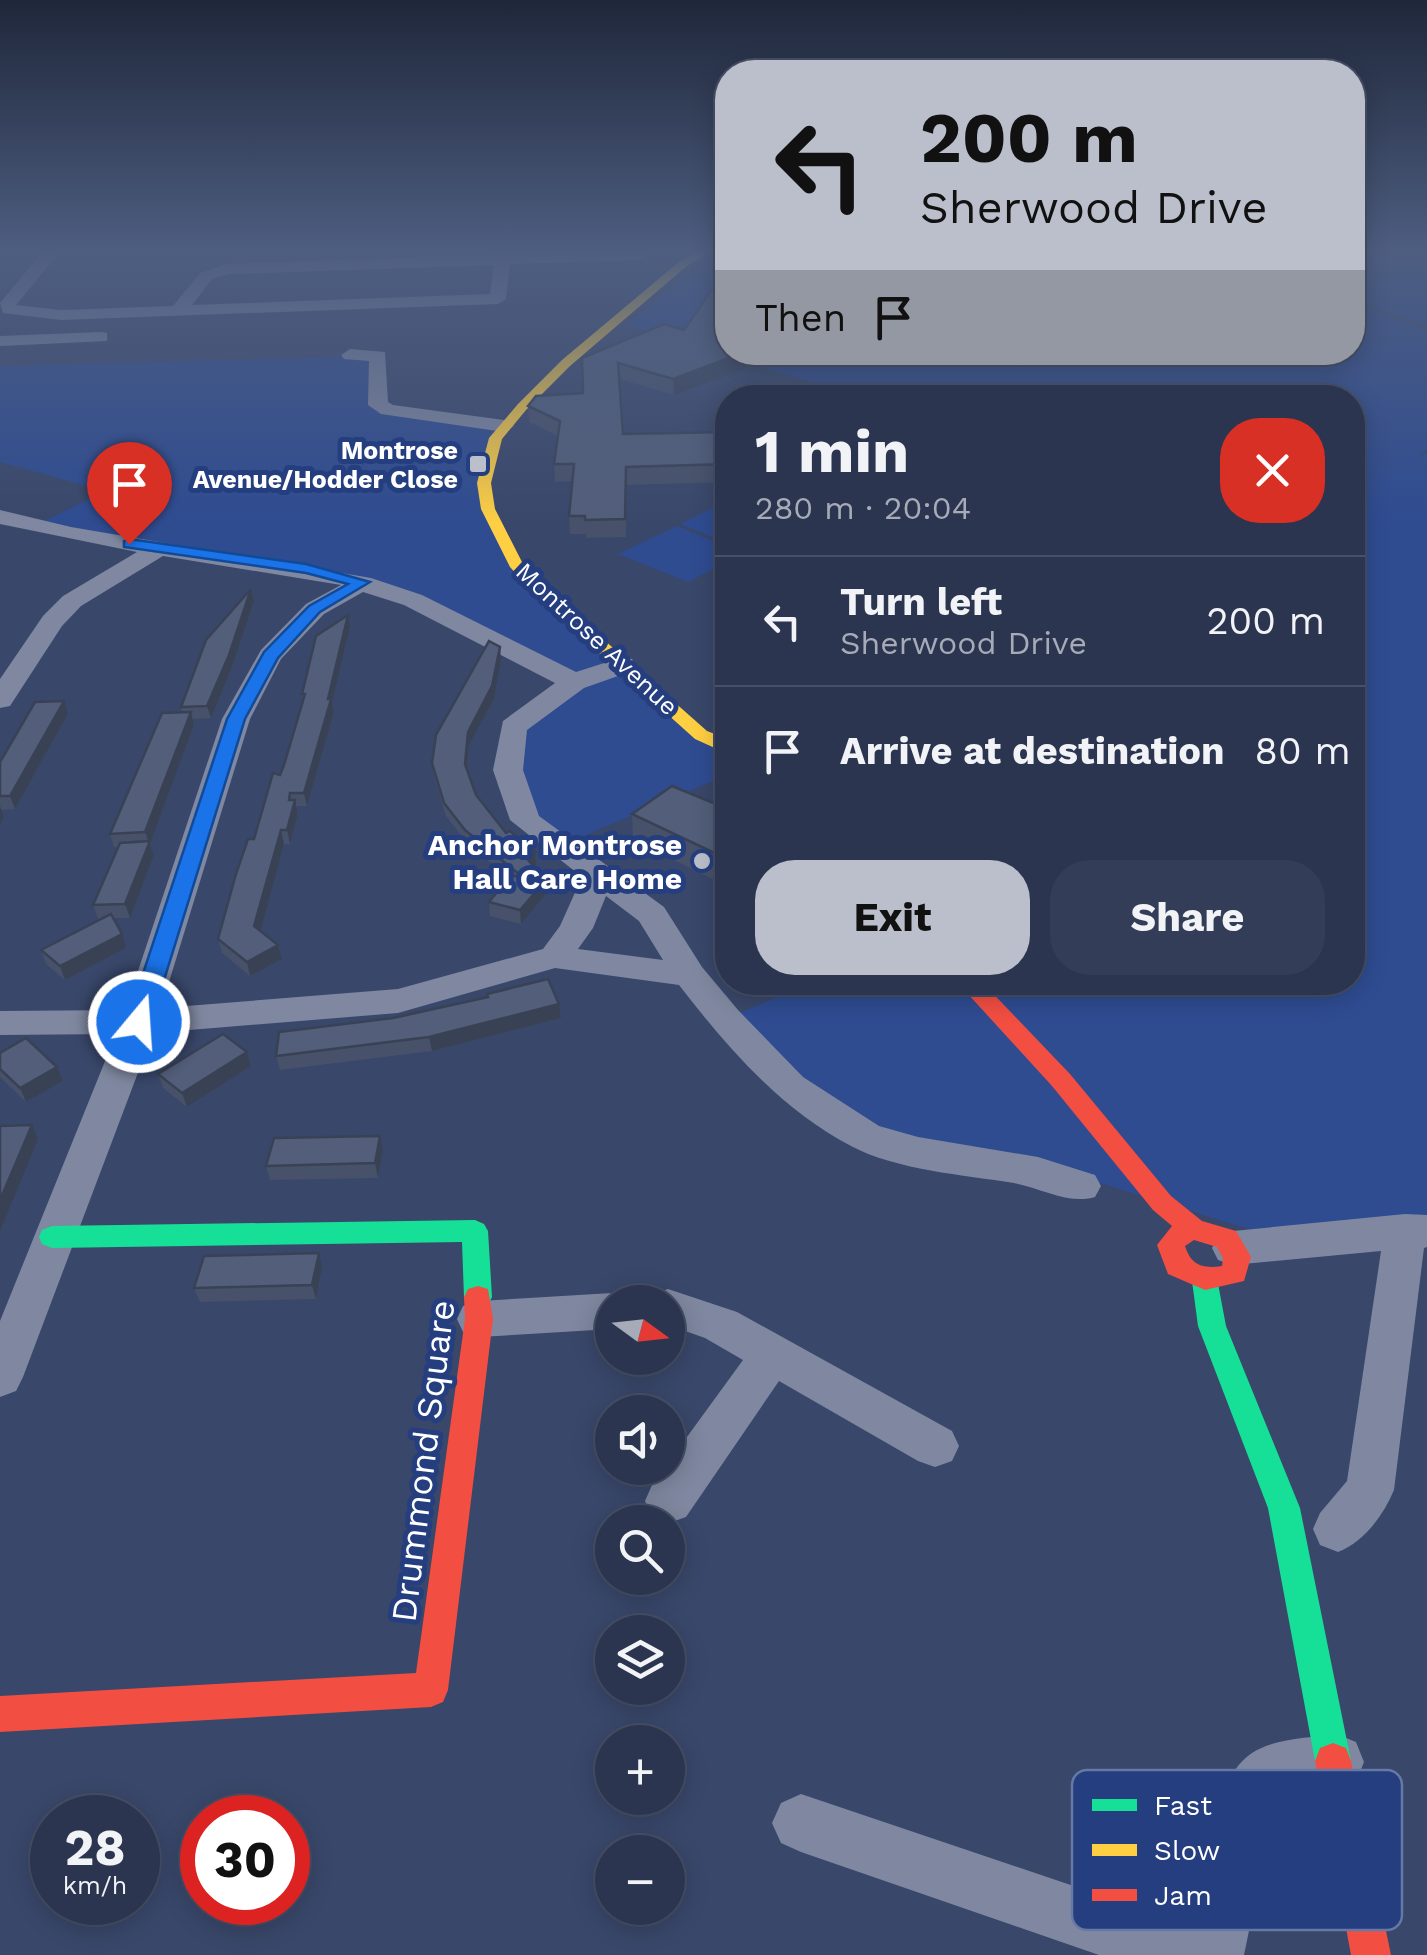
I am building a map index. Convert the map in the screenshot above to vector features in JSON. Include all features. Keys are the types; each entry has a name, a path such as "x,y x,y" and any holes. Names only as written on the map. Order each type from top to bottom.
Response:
{"street":[{"name":"Montrose Avenue","path":"591,341 504,426 492,449 484,483 488,508 515,564 545,596 701,736 715,739"},
{"path":"350,356 378,356 381,407 432,419 504,426"},
{"path":"0,518 158,549 306,569 362,582 413,600 574,682"},
{"path":"0,700 10,669 72,600 158,549"},
{"path":"0,1377 139,1022 236,719 270,656 314,609 362,582"},
{"path":"623,666 574,682 514,727 508,770 525,820 652,914 690,975 724,1019 790,1088 866,1137 918,1152 1038,1172 1081,1186"},
{"name":"Montrose Avenue","path":"701,736 696,746 715,763"},
{"path":"555,957 576,928 599,875"},
{"path":"0,1023 139,1022 398,1001 555,957 690,975"},
{"path":"980,995 1061,1080 1142,1200 1193,1229 1216,1233 1234,1248 1238,1266 1234,1273 1216,1282 1185,1273 1172,1258 1171,1242 1176,1235 1193,1229"},
{"path":"1234,1248 1416,1230 1370,1490 1338,1529"},
{"name":"Drummond Square","path":"0,1714 431,1690 479,1319 476,1231 52,1237"},
{"path":"1206,1281 1212,1326 1284,1508 1337,1770"},
{"path":"479,1319 595,1312"},
{"path":"685,1313 721,1325 773,1352 935,1446"},
{"path":"669,1501 773,1352"},
{"path":"1285,1770 1336,1762"},
{"path":"801,1823 1072,1916"},
{"path":"1114,1930 1187,1955"},
{"path":"1214,1955 1219,1930"},
{"path":"1366,1930 1371,1955"}],"shaded area":[{"path":"679,341 715,341 715,353"},
{"path":"1365,341 1427,341 1427,450 1419,455 1427,454 1427,1231 1271,1236 1046,1166 866,1137 725,1019 782,995 1365,995 1365,385 820,385 755,365 1365,365"},
{"path":"378,356 382,407 504,426 484,483 515,564 715,749 715,780 560,846 513,786 527,715 574,682 472,629 306,569 34,526 105,491 0,462 0,366"},
{"path":"715,507 715,538 680,524"},
{"path":"677,526 715,542 715,568 688,582 618,554"}],"building":[{"path":"622,341 715,341 715,363 673,379 618,363 623,434 715,432 715,464 626,467 625,519 585,520 585,516 569,516 574,464 554,464 560,421 528,406 536,396 583,393 582,358"},
{"path":"251,589 207,706 181,707 206,640"},
{"path":"348,615 331,699 304,793 290,793 289,800 295,800 287,830 281,830 254,926 278,945 247,962 218,939 236,874 248,839 254,839 273,773 280,775 284,765 305,694 316,636"},
{"path":"489,641 500,647 492,686 468,732 465,764 476,795 506,833 510,831 535,852 525,856 545,881 520,910 489,902 511,875 525,879 465,830 444,803 432,763 436,735"},
{"path":"64,701 10,796 0,796 0,762 35,702"},
{"path":"191,712 145,832 110,834 162,713"},
{"path":"672,786 715,804 715,853 632,814"},
{"path":"150,841 125,904 93,905 120,843"},
{"path":"111,914 122,934 60,966 41,950"},
{"path":"548,979 559,1004 429,1037 276,1056 279,1032 393,1018"},
{"path":"223,1034 247,1052 182,1093 158,1074"},
{"path":"26,1038 57,1067 20,1088 0,1069 0,1053"},
{"path":"32,1125 0,1200 0,1126"},
{"path":"380,1136 375,1163 266,1166 274,1138"},
{"path":"319,1253 312,1285 194,1288 204,1256"}],"traffic: fast":[{"path":"52,1237 475,1231 478,1297"},
{"path":"1206,1281 1212,1326 1284,1508 1333,1761"}],"traffic: slow":[{"path":"592,341 522,407 496,438 484,483 488,509 515,564 545,596 701,735 715,739"}],"traffic: jam":[{"path":"980,995 1061,1080 1162,1203 1193,1229"},
{"path":"1193,1229 1226,1239 1237,1257 1234,1273 1205,1278 1178,1266 1171,1245 1178,1235 1193,1229"},
{"path":"0,1714 431,1690 479,1319 478,1297"},
{"path":"1333,1761 1335,1770"},
{"path":"1366,1930 1371,1955"}],"place":[{"name":"Montrose Avenue/Hodder Close","path":"478,464"},
{"name":"Anchor Montrose Hall Care Home","path":"702,861"}],"route":[{"path":"129,544 243,558 362,582 314,609 270,656 236,719 139,1022"}]}
